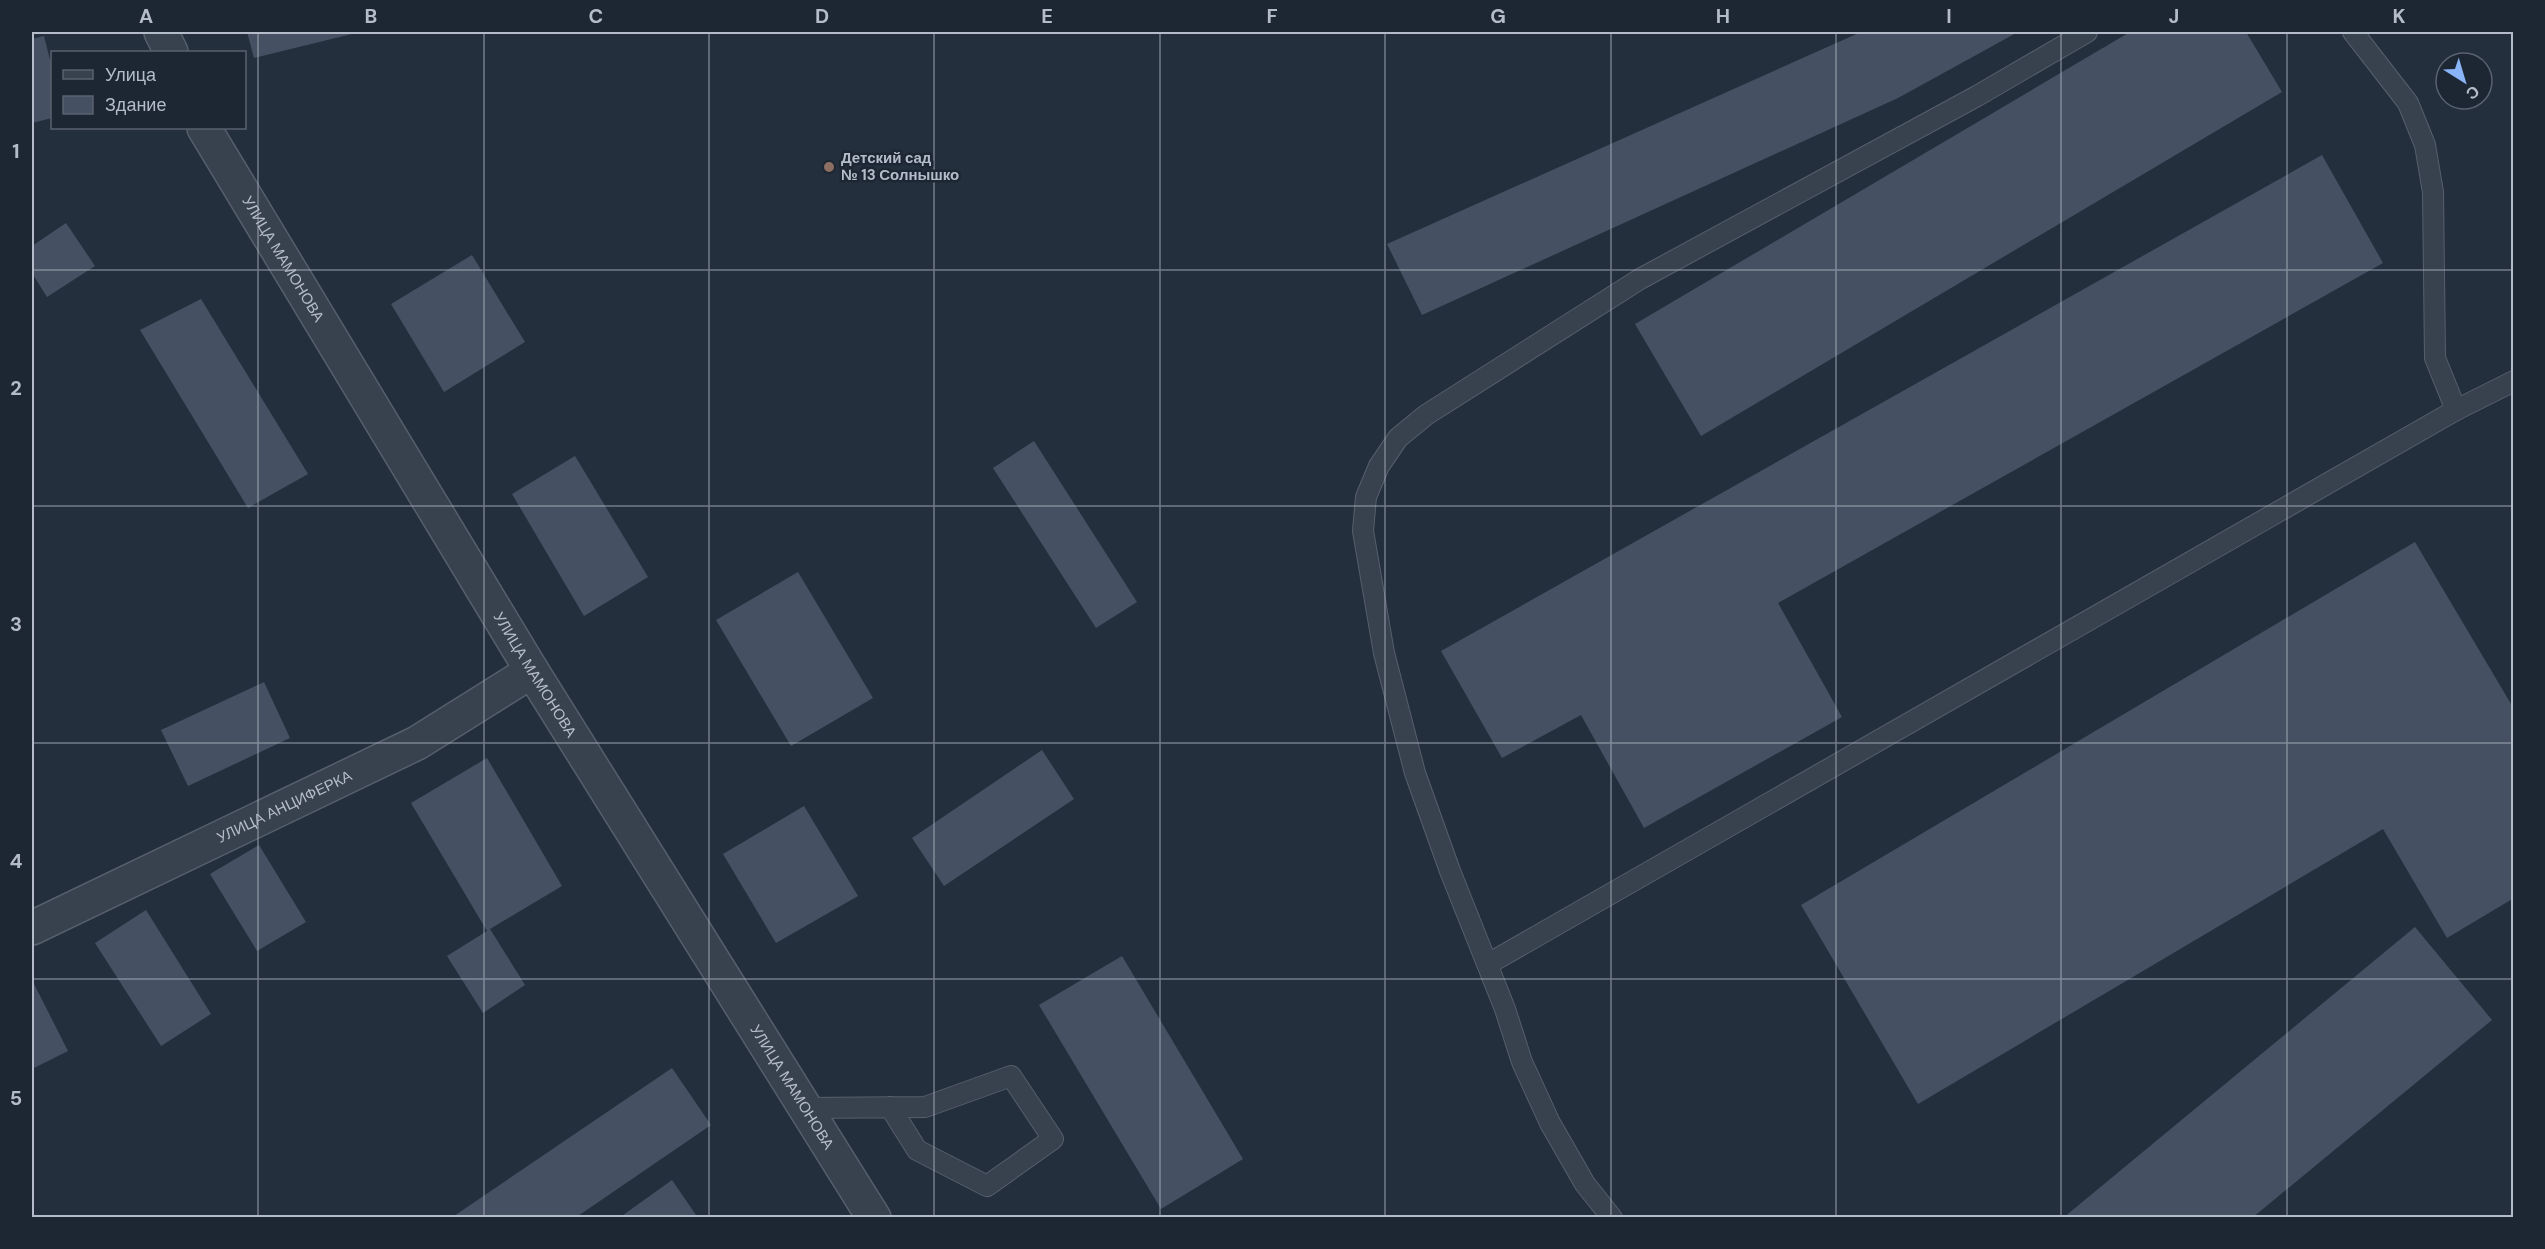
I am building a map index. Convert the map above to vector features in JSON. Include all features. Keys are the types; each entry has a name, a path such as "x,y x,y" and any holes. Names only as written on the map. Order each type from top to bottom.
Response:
{"street":[{"path":"161,32 170,51"},
{"name":"УЛИЦА МАМОНОВА","path":"205,129 532,671 874,1218"},
{"name":"УЛИЦА АНЦИФЕРКА","path":"32,928 417,743 532,671"}],"lane":[{"path":"1612,1218 1585,1184 1550,1123 1522,1062 1488,964 1450,871 1416,773 1384,653 1363,531 1366,497 1379,466 1398,438 1426,415 1640,279 1977,96 2087,32"},
{"path":"2353,32 2408,103 2426,145 2433,192 2435,358 2456,410"},
{"path":"1488,964 2456,410 2514,381"},
{"path":"805,1108 890,1107 925,1107 1011,1076 1053,1139 987,1186 917,1150 890,1107"}],"building":[{"path":"247,32 360,32 254,58"},
{"path":"1861,32 2018,32 1898,98 1422,315 1387,244"},
{"path":"2130,32 2246,32 2282,92 1701,436 1635,324"},
{"path":"44,36 51,64 51,118 32,123 32,39"},
{"path":"2322,155 2383,263 1778,603 1842,717 1644,828 1581,715 1502,758 1441,651"},
{"path":"66,223 95,266 47,297 32,273 32,246"},
{"path":"472,255 525,342 444,392 391,304"},
{"path":"201,299 308,474 248,508 140,330"},
{"path":"1034,441 1137,602 1096,628 993,468"},
{"path":"575,456 648,577 584,616 512,494"},
{"path":"2415,542 2514,709 2514,898 2447,938 2383,829 1918,1104 1801,905"},
{"path":"798,572 873,698 791,746 716,620"},
{"path":"264,682 290,738 188,786 161,730"},
{"path":"1042,750 1074,799 944,886 912,838"},
{"path":"487,758 562,886 490,929 525,985 483,1013 447,956 487,931 411,803"},
{"path":"804,806 858,896 776,943 723,854"},
{"path":"259,845 306,922 257,951 210,874"},
{"path":"146,910 211,1014 161,1046 95,943"},
{"path":"2415,927 2492,1020 2252,1218 2063,1218"},
{"path":"1122,956 1243,1159 1161,1209 1039,1005"},
{"path":"32,980 68,1051 32,1069"},
{"path":"672,1068 711,1125 575,1218 451,1218"},
{"path":"672,1180 698,1218 619,1218"}],"place":[{"name":"Детский сад № 13 Солнышко","path":"829,167"}]}
